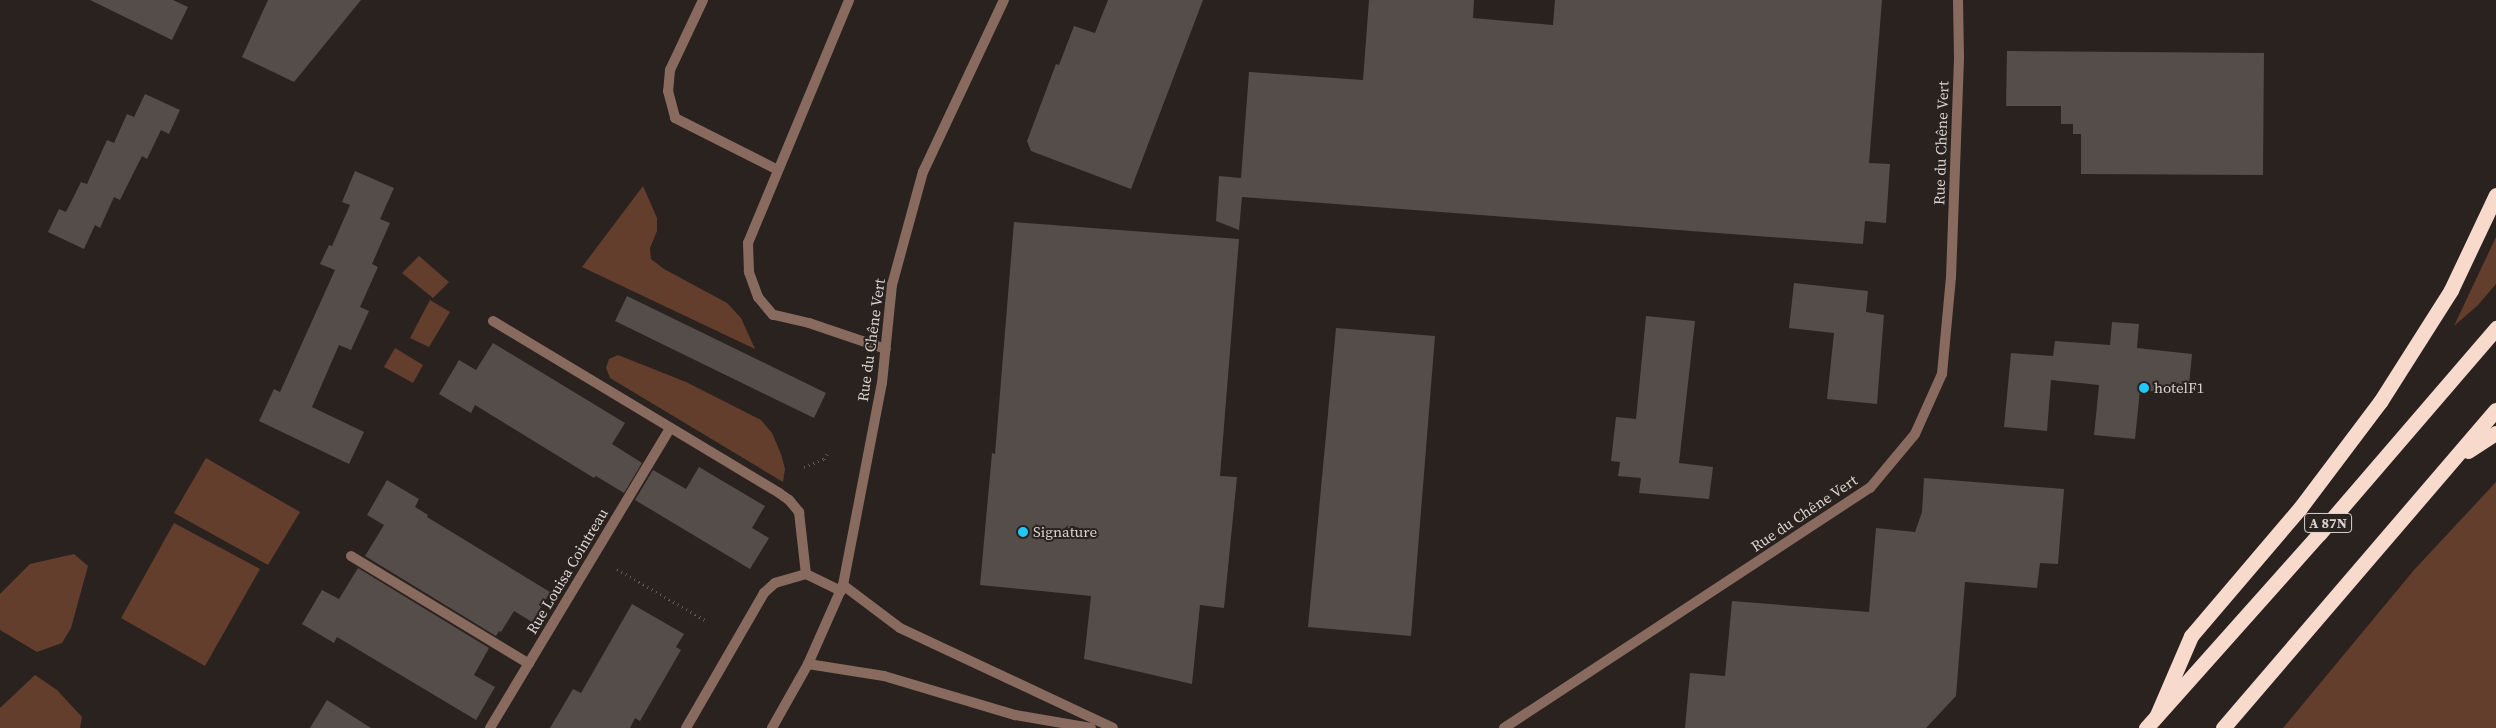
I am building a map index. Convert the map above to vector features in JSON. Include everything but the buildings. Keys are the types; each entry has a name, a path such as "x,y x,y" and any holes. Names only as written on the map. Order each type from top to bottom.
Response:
{"highway":[{"path":"2157,716 2191,636 2300,508 2380,402 2452,290 2496,196"},
{"name":"A 87N","path":"2146,728 2320,534 2496,328"},
{"path":"2222,728 2496,410"},
{"path":"2452,462 2496,433"}],"street":[{"path":"703,0 670,70 668,91 675,118 778,170"},
{"path":"849,0 748,243 749,272 758,297 773,315 809,323 886,349"},
{"name":"Rue du Chêne Vert","path":"772,728 808,664 842,588 882,383 892,285 924,172 1004,0"},
{"name":"Rue du Chêne Vert","path":"1504,728 1870,488 1915,434 1942,374 1952,260 1959,57 1958,0"},
{"path":"493,321 789,500 799,512 806,574"},
{"name":"Rue Louisa Cointreau","path":"490,728 670,429"},
{"path":"351,556 529,664"},
{"path":"686,728 764,593 775,583 806,574 842,588 900,628 1113,728"},
{"path":"808,664 884,676 1014,715 1091,728"}],"path":[{"path":"804,467 824,459 828,451"},
{"path":"617,569 705,620"}],"shaded area":[{"path":"643,186 657,218 657,231 650,248 651,259 664,269 727,303 741,318 755,349 582,267"},
{"path":"2496,237 2496,284 2478,305 2454,326"},
{"path":"419,256 449,282 433,298 402,273"},
{"path":"430,300 450,312 429,347 410,338"},
{"path":"395,348 423,365 413,383 384,367"},
{"path":"618,355 686,382 761,420 772,433 781,454 785,469 783,482 610,378 606,368 609,359"},
{"path":"206,458 300,512 268,565 174,513"},
{"path":"2496,482 2496,728 2283,728 2414,570"},
{"path":"174,523 260,569 205,666 121,618"},
{"path":"74,554 88,566 71,628 62,643 37,652 0,630 0,594 30,564"},
{"path":"35,675 57,690 82,717 80,728 0,728 0,708"}],"place":[{"name":"hotelF1","path":"2144,388"},
{"name":"Signature","path":"1023,532"}]}
